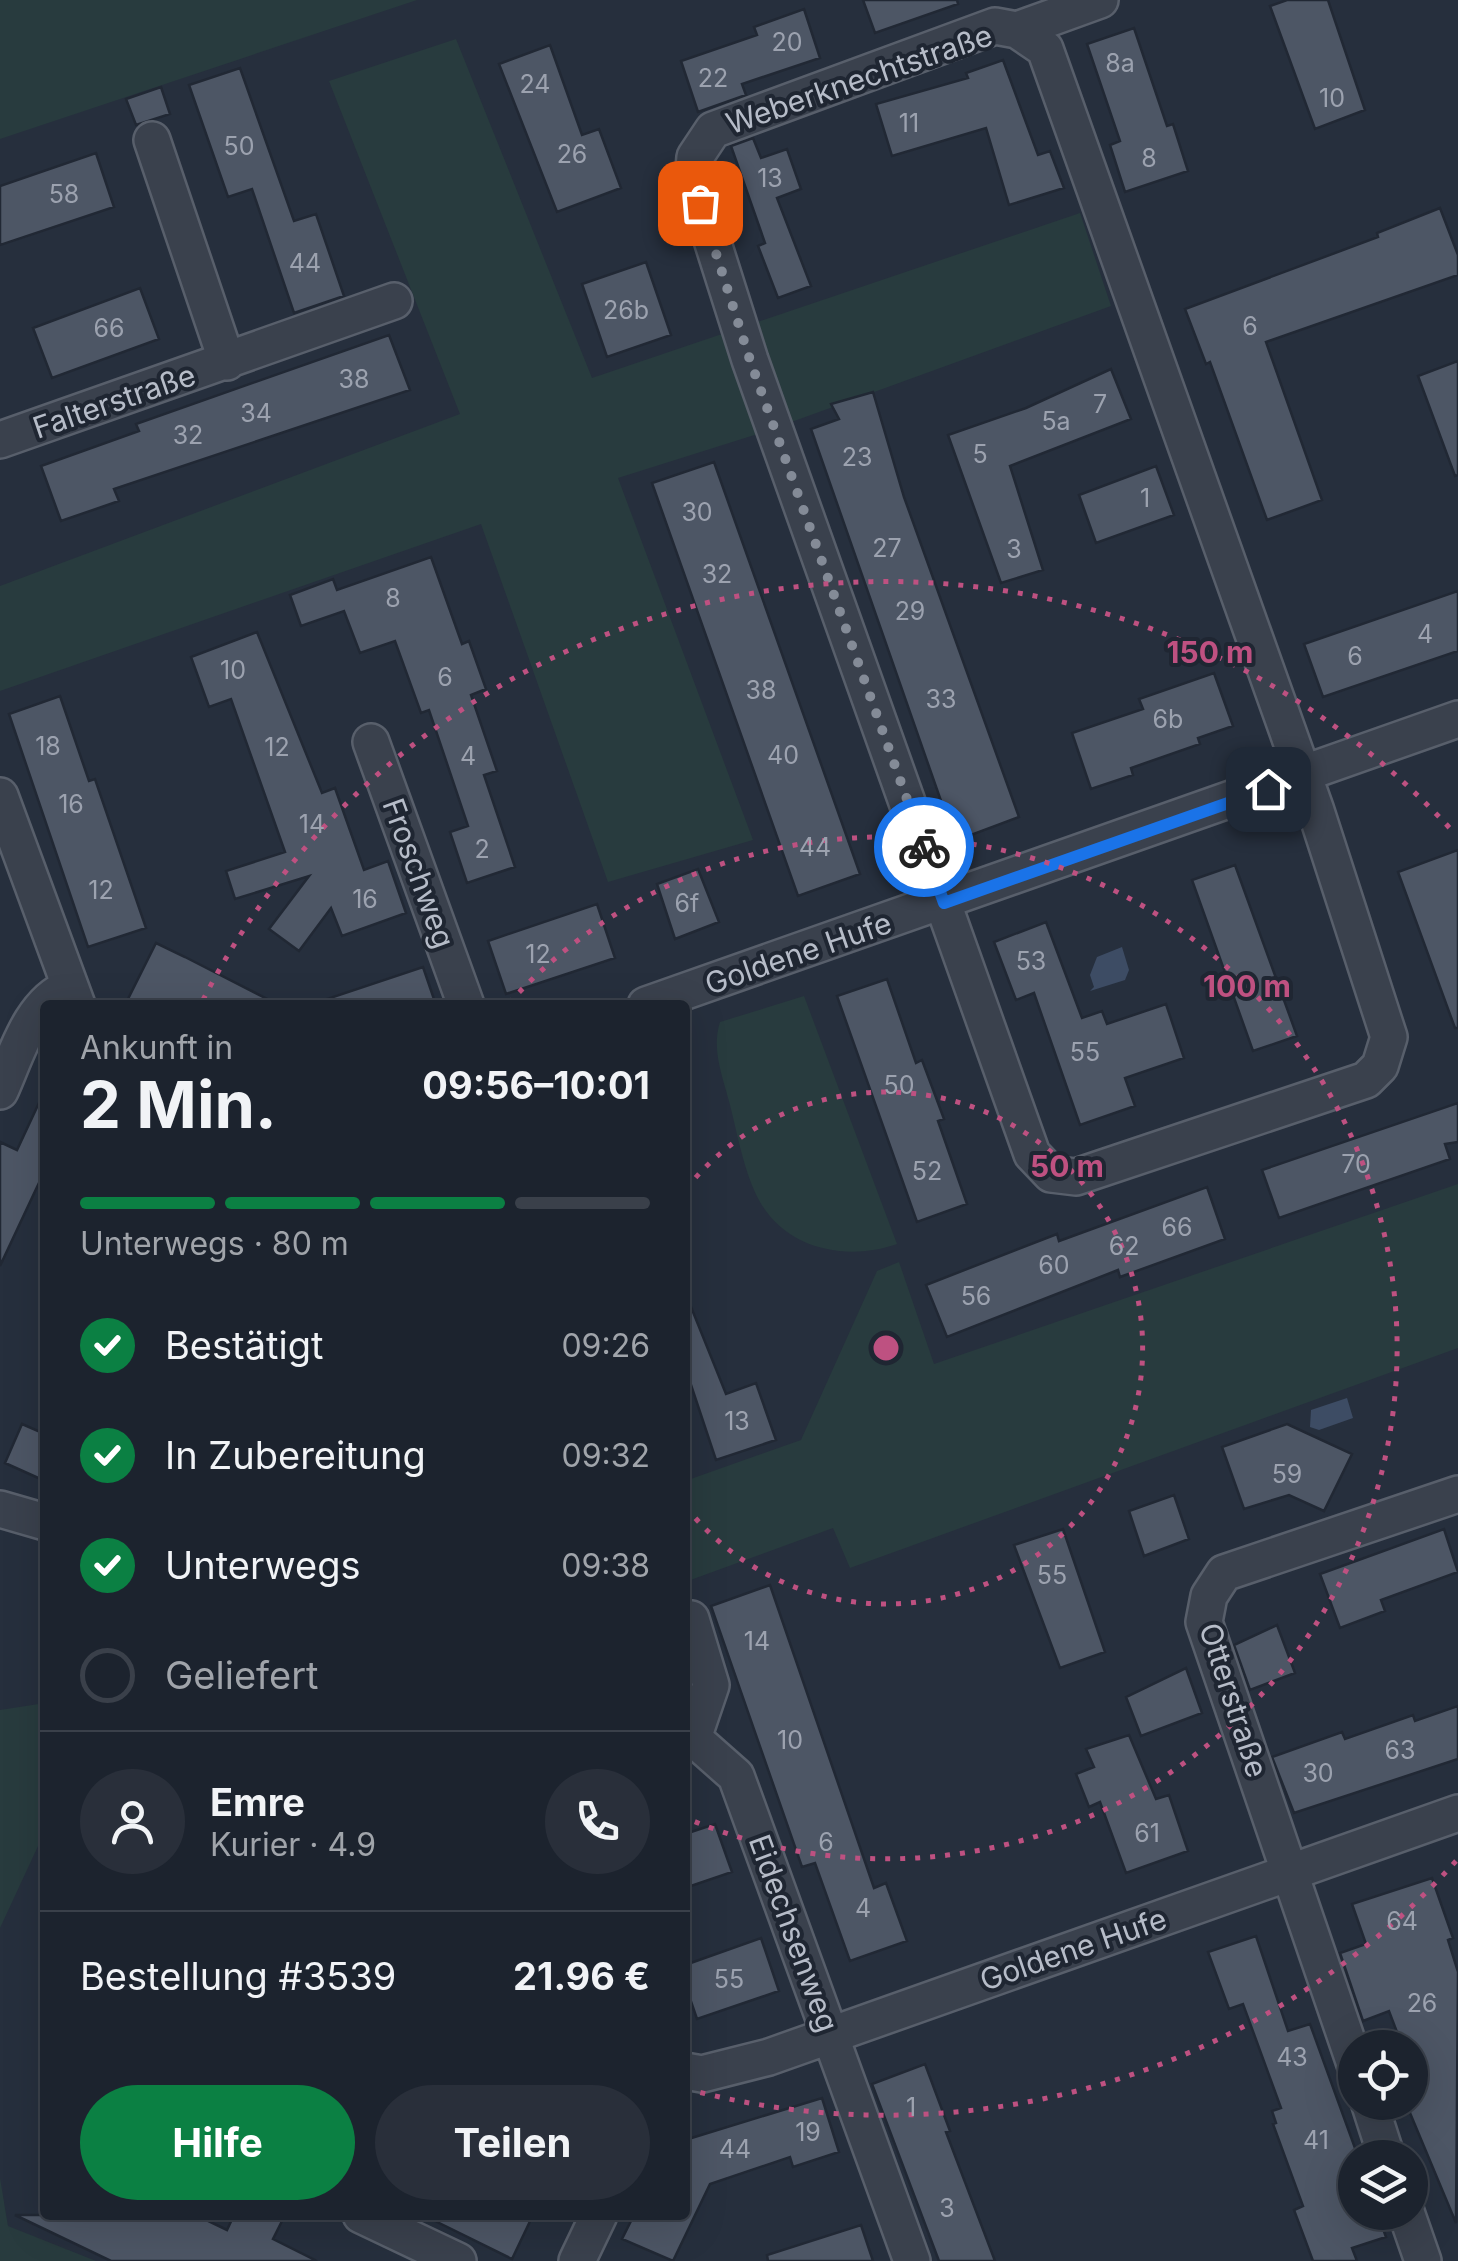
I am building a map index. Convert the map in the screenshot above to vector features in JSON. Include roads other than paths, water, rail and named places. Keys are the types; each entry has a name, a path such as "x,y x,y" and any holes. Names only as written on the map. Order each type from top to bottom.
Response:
{"street":[{"path":"1017,30 1100,0"},
{"name":"Weberknechtstraße","path":"995,26 1017,30 1044,49 1304,776 1389,1037 1380,1066 1366,1080 1218,1132 1076,1177 1051,1174 1032,1154 750,360 692,180 695,157 714,130 995,26"},
{"name":"Falterstraße","path":"152,140 227,362"},
{"name":"Falterstraße","path":"0,440 394,301"},
{"name":"Goldene Hufe","path":"661,1000 1458,720"},
{"name":"Froschweg","path":"371,742 464,1000"},
{"path":"0,796 6,835 72,996 52,994 47,1000"},
{"path":"0,1090 40,1009"},
{"name":"Otterstraße","path":"1343,2030 1204,1622 1209,1596 1224,1573 1458,1494"},
{"path":"0,1510 40,1521"},
{"name":"Eidechsenweg","path":"691,1620 711,1685 693,1738 736,1776 912,2261"},
{"name":"Goldene Hufe","path":"690,2072 702,2074 736,2068 1458,1813"},
{"path":"372,2220 458,2261"},
{"path":"577,2261 597,2220"},
{"path":"1412,2230 1422,2261"}],"water":[{"path":"1122,947 1129,970 1125,980 1090,991 1094,987 1090,975 1097,957"},
{"path":"1347,1398 1353,1418 1319,1430 1310,1427 1311,1410"}]}
